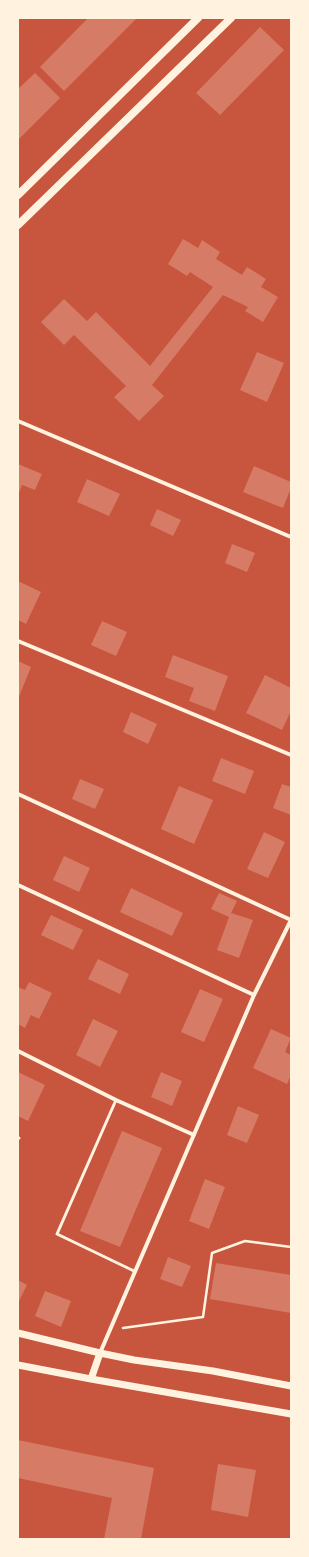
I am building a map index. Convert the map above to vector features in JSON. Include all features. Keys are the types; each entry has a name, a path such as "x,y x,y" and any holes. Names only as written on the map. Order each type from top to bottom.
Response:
{"main road":[{"path":"18,195 198,18"},
{"path":"18,225 231,18"}],"street":[{"path":"18,421 291,537"},
{"path":"18,641 291,755"},
{"path":"18,794 291,920 254,995 108,1330 91,1379"},
{"path":"18,885 254,995"},
{"path":"18,1051 116,1100 194,1135"},
{"path":"18,1333 100,1354 213,1371 291,1386"},
{"path":"18,1364 91,1379 291,1414"}],"lane":[{"path":"116,1100 57,1234 134,1271"}],"path":[{"path":"108,1330 203,1317 212,1253 245,1241 291,1248"}],"building":[{"path":"88,18 137,18 64,91 40,67"},
{"path":"260,27 284,50 220,115 196,93"},
{"path":"35,73 60,98 18,140 18,89"},
{"path":"183,239 198,248 202,240 220,252 216,259 242,275 247,267 266,279 261,287 278,297 263,322 245,311 248,307 223,295 152,385 164,396 139,421 114,397 126,386 74,335 64,345 41,322 64,299 87,321 96,312 150,366 213,287 190,272 187,276 168,264"},
{"path":"257,352 284,363 267,402 240,390"},
{"path":"18,464 42,474 35,490 22,485 18,495"},
{"path":"254,466 291,482 291,488 283,508 243,492"},
{"path":"87,479 120,494 109,516 77,502"},
{"path":"157,509 181,520 173,536 150,525"},
{"path":"232,544 255,553 247,572 225,563"},
{"path":"18,581 41,592 26,624 18,620"},
{"path":"102,621 127,632 116,656 91,645"},
{"path":"173,655 228,676 215,711 189,701 194,688 165,677"},
{"path":"18,661 31,667 18,699"},
{"path":"265,675 291,688 291,711 282,730 246,713"},
{"path":"131,712 157,724 148,744 123,732"},
{"path":"221,758 254,771 245,794 212,781"},
{"path":"80,779 104,789 95,809 72,799"},
{"path":"282,784 291,787 291,815 273,808"},
{"path":"179,786 213,800 194,844 161,829"},
{"path":"264,832 285,842 268,878 247,869"},
{"path":"64,856 90,868 79,892 53,880"},
{"path":"131,888 183,913 172,936 120,912"},
{"path":"219,893 237,901 231,913 253,920 239,958 217,950 229,917 211,909"},
{"path":"51,915 83,930 73,950 41,935"},
{"path":"98,959 129,974 120,994 88,979"},
{"path":"29,982 52,993 39,1019 31,1015 25,1028 18,1024 18,987 25,990"},
{"path":"200,989 223,999 204,1042 181,1032"},
{"path":"93,1019 118,1031 100,1067 76,1055"},
{"path":"271,1029 291,1038 285,1052 291,1055 291,1075 287,1084 253,1068"},
{"path":"18,1072 45,1085 28,1121 18,1116"},
{"path":"161,1072 182,1081 172,1106 151,1097"},
{"path":"238,1106 259,1115 247,1143 227,1135"},
{"path":"122,1131 162,1148 120,1247 80,1231"},
{"path":"205,1179 225,1187 209,1229 189,1221"},
{"path":"168,1257 191,1266 182,1287 160,1279"},
{"path":"216,1263 291,1275 291,1313 210,1299"},
{"path":"18,1280 27,1285 18,1303"},
{"path":"45,1291 71,1301 61,1327 35,1316"},
{"path":"18,1440 154,1468 141,1539 104,1539 112,1498 18,1478"},
{"path":"218,1464 256,1470 248,1517 211,1510"}]}
